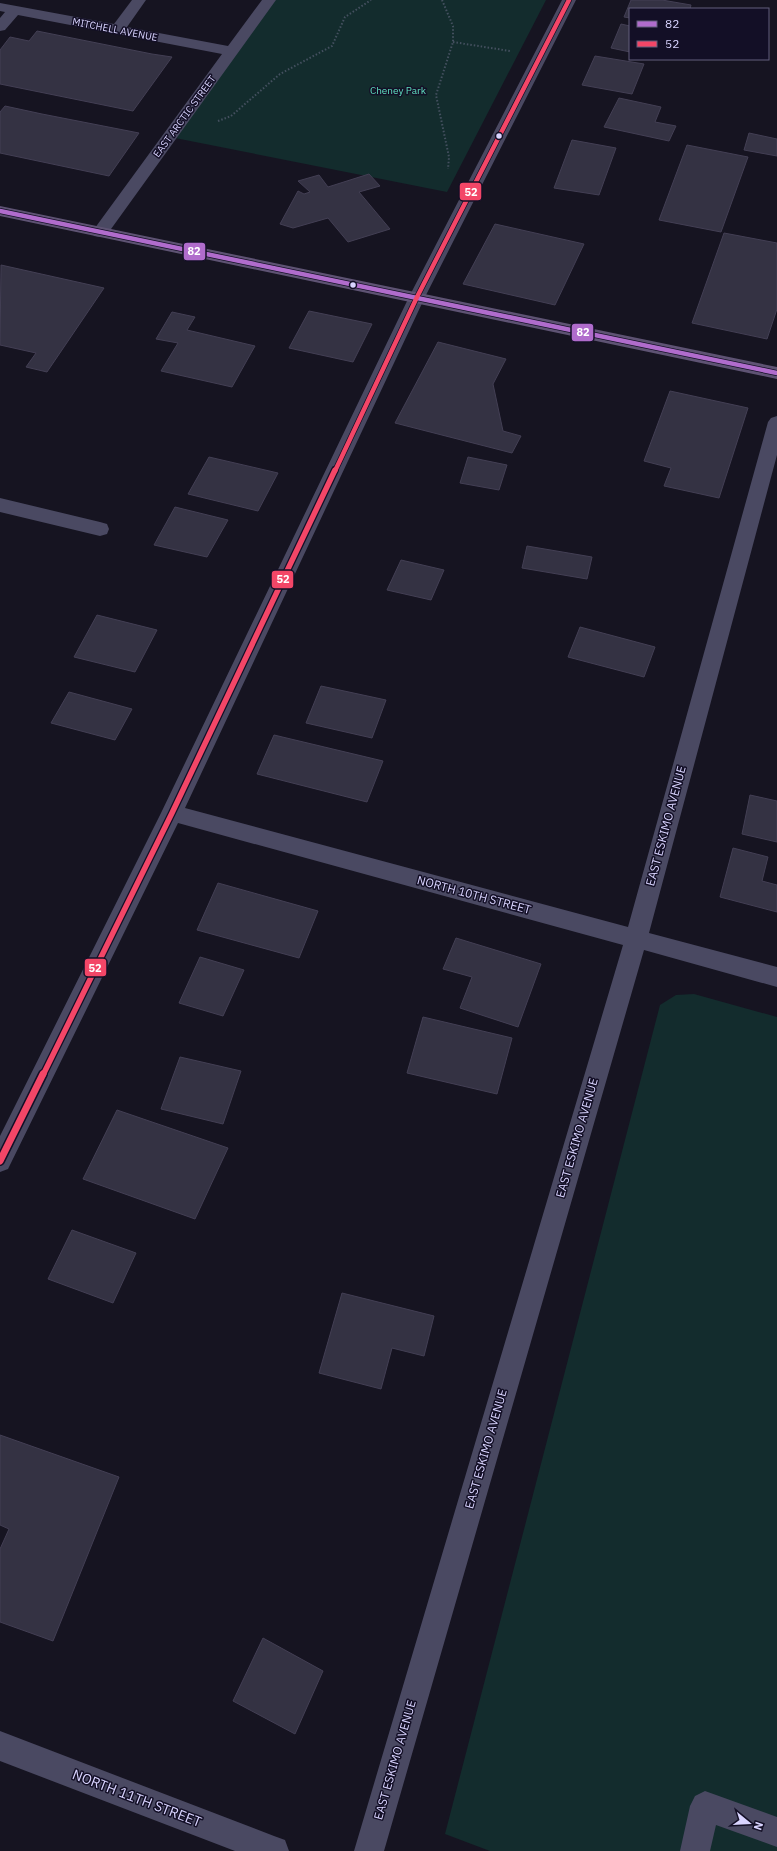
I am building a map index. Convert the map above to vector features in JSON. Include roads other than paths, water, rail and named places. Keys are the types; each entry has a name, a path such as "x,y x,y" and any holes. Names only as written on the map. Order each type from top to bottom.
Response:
{"main road":[{"path":"0,211 777,373"}],"street":[{"path":"0,27 12,10 32,0"},
{"path":"117,30 139,0"},
{"name":"EAST ARCTIC STREET","path":"100,232 269,0"},
{"path":"0,1161 172,813 417,297 569,0"},
{"name":"MITCHELL AVENUE","path":"12,10 231,52"},
{"name":"EAST ESKIMO AVENUE","path":"368,1851 636,939 777,422"},
{"path":"0,505 100,529"},
{"name":"NORTH 10TH STREET","path":"172,813 777,977"},
{"name":"NORTH 11TH STREET","path":"0,1746 274,1851"},
{"path":"695,1851 705,1806 777,1832"}],"park label":[{"name":"Cheney Park","path":"398,90"}]}
